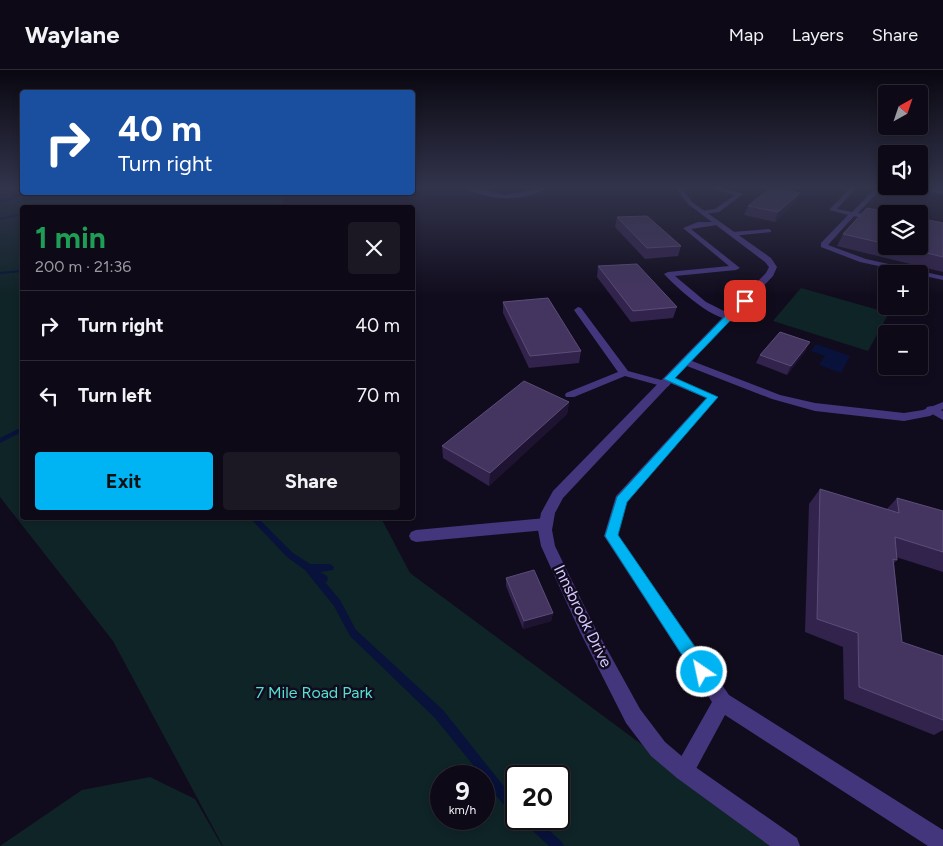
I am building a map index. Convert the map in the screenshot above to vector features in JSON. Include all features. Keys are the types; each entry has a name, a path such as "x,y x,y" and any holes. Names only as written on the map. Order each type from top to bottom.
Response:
{"street":[{"path":"713,223 698,224 686,228 736,268 668,274 704,304 729,317"},
{"name":"Innsbrook Drive","path":"717,223 768,260 773,270 558,496 548,514 546,524 548,546 586,627 633,716 658,749 684,771 789,846"},
{"path":"844,223 824,245 831,250 848,256 943,278"},
{"path":"732,234 769,231"},
{"path":"578,310 624,373"},
{"path":"685,362 776,397 815,407 904,417 939,410"},
{"path":"570,395 624,373 667,381 713,397 621,500 611,536 722,702 943,843"},
{"path":"416,536 546,524"},
{"path":"684,771 722,702"}],"green space":[{"name":"7 Mile Road Park","path":"0,223 20,223 20,520 382,520 410,573 779,846 223,846 113,641 0,497"},
{"path":"801,288 878,310 878,315 888,315 882,325 878,325 878,333 868,351 773,321"},
{"path":"150,777 195,799 222,846 0,846 82,790"}],"shaded area":[{"path":"816,344 850,356 841,373 819,365 825,356 811,351"}],"building":[{"path":"623,223 655,223 681,246 647,248"},
{"path":"853,223 878,223 878,242 843,234"},
{"path":"928,223 943,223 943,257 928,253"},
{"path":"637,264 677,307 633,311 598,266"},
{"path":"548,298 581,351 530,356 503,302"},
{"path":"780,332 810,342 791,366 760,355"},
{"path":"524,381 569,402 490,473 442,446"},
{"path":"820,489 899,513 897,498 943,511 943,552 895,537 897,560 893,559 902,642 943,656 943,720 859,687 858,633 817,619"},
{"path":"534,570 553,613 524,621 506,578"}],"waterway":[{"path":"0,273 20,271"},
{"path":"0,441 20,431"},
{"path":"256,520 290,555 308,568"},
{"path":"308,568 330,568"},
{"path":"308,568 324,579"},
{"path":"308,568 337,603 353,633 439,714 505,797"},
{"path":"540,830 558,846"}],"route":[{"path":"702,672 611,536 621,500 713,397 669,379 745,301"}]}
